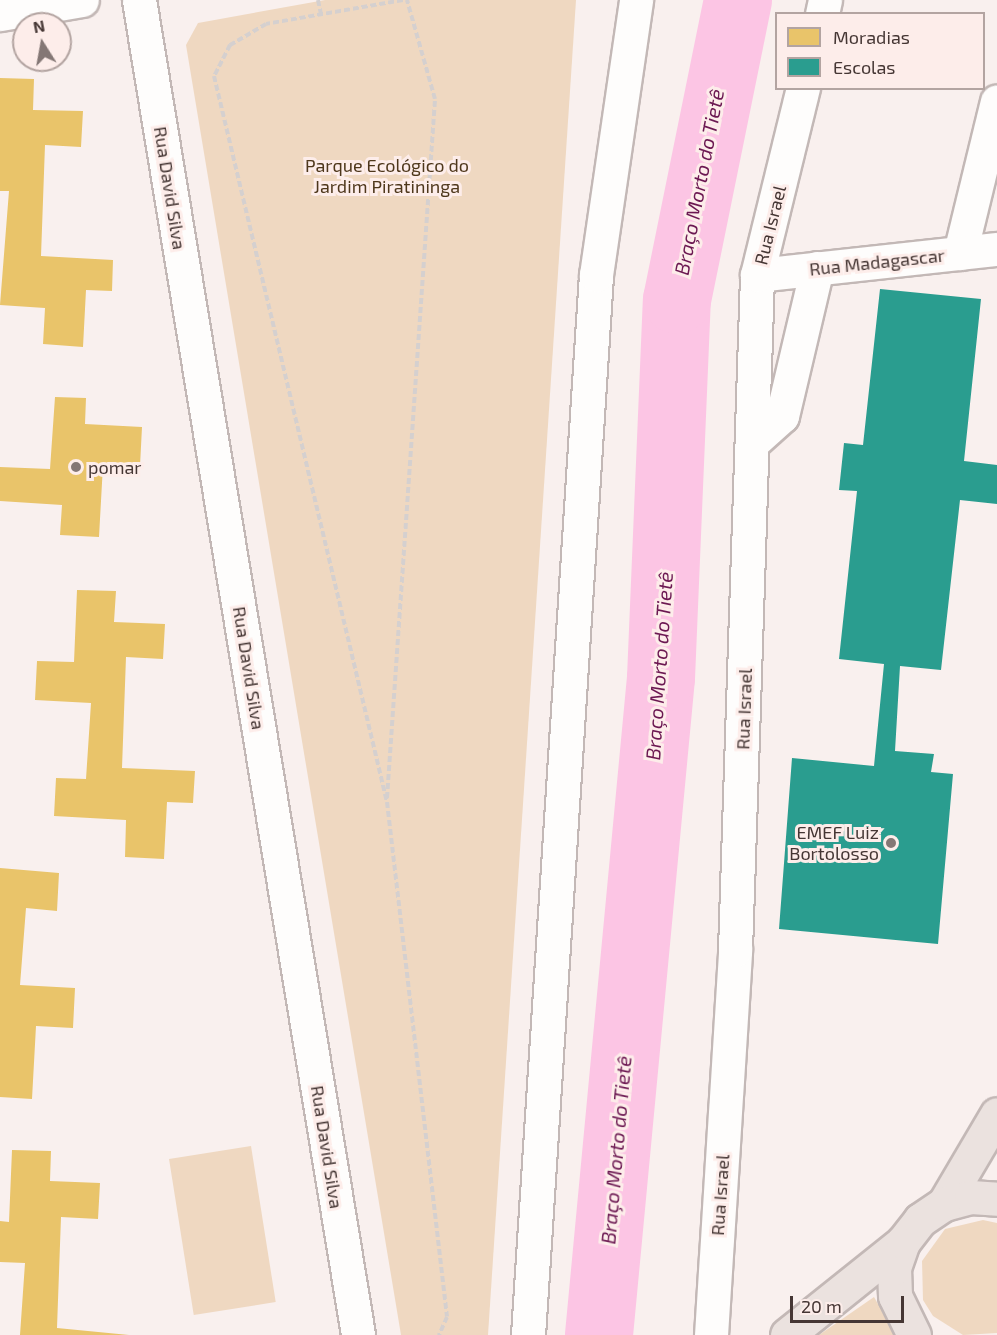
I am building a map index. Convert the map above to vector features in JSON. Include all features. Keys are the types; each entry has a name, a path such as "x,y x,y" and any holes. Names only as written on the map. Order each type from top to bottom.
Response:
{"main road":[{"path":"944,1204 997,1114"},
{"path":"786,1335 903,1242 920,1220 944,1204 971,1197 997,1199"},
{"path":"903,1242 894,1268 895,1296 914,1335"}],"street":[{"path":"0,14 82,0"},
{"name":"Rua David Silva","path":"139,0 358,1335"},
{"path":"528,1335 596,275 636,0"},
{"name":"Rua Israel","path":"711,1335 735,950 757,275 803,90"},
{"path":"960,253 997,101"},
{"name":"Rua Madagascar","path":"757,275 997,249"},
{"path":"753,442 782,416 817,268"}],"path":[{"path":"318,0 321,14"},
{"path":"387,802 435,99 405,0 266,24 230,45 214,76 387,802 447,1317 439,1335"}],"green space":[{"name":"Parque Ecológico do Jardim Piratininga","path":"325,0 576,0 488,1335 401,1335 186,45 198,23"},
{"path":"251,1146 276,1302 194,1315 169,1159"},
{"path":"983,1220 997,1223 997,1333 963,1335 933,1316 923,1300 922,1261 945,1229"},
{"path":"874,1297 896,1335 819,1335"}],"building: Moradias":[{"path":"0,78 34,79 33,110 83,111 81,147 45,145 41,256 113,260 112,291 86,290 83,347 43,344 45,308 0,305 9,191 0,191"},
{"name":"pomar","path":"55,397 86,398 85,424 142,427 140,466 103,465 99,537 60,535 62,505 0,501 0,467 50,469"},
{"path":"77,590 116,591 114,622 165,624 163,659 126,657 122,768 195,771 193,803 167,802 164,859 125,857 126,820 54,816 56,778 86,779 91,703 35,700 37,661 74,662"},
{"path":"0,868 59,873 57,911 26,908 20,985 75,988 73,1028 36,1026 32,1099 0,1097"},
{"path":"12,1150 51,1151 50,1181 100,1183 98,1219 61,1217 57,1328 129,1335 20,1335 25,1263 0,1262 0,1221 9,1222"}],"building: Escolas":[{"path":"880,289 981,299 964,461 997,465 997,504 960,500 941,670 900,666 895,751 934,754 931,772 953,774 938,944 779,929 792,758 874,766 884,664 839,659 857,491 839,490 844,443 863,445"}],"waterway":[{"name":"Braço Morto do Tietê","path":"599,1335 661,678 677,300 738,0"}],"place":[{"name":"pomar","path":"76,467"},
{"name":"EMEF Luiz Bortolosso","path":"891,843"}]}
